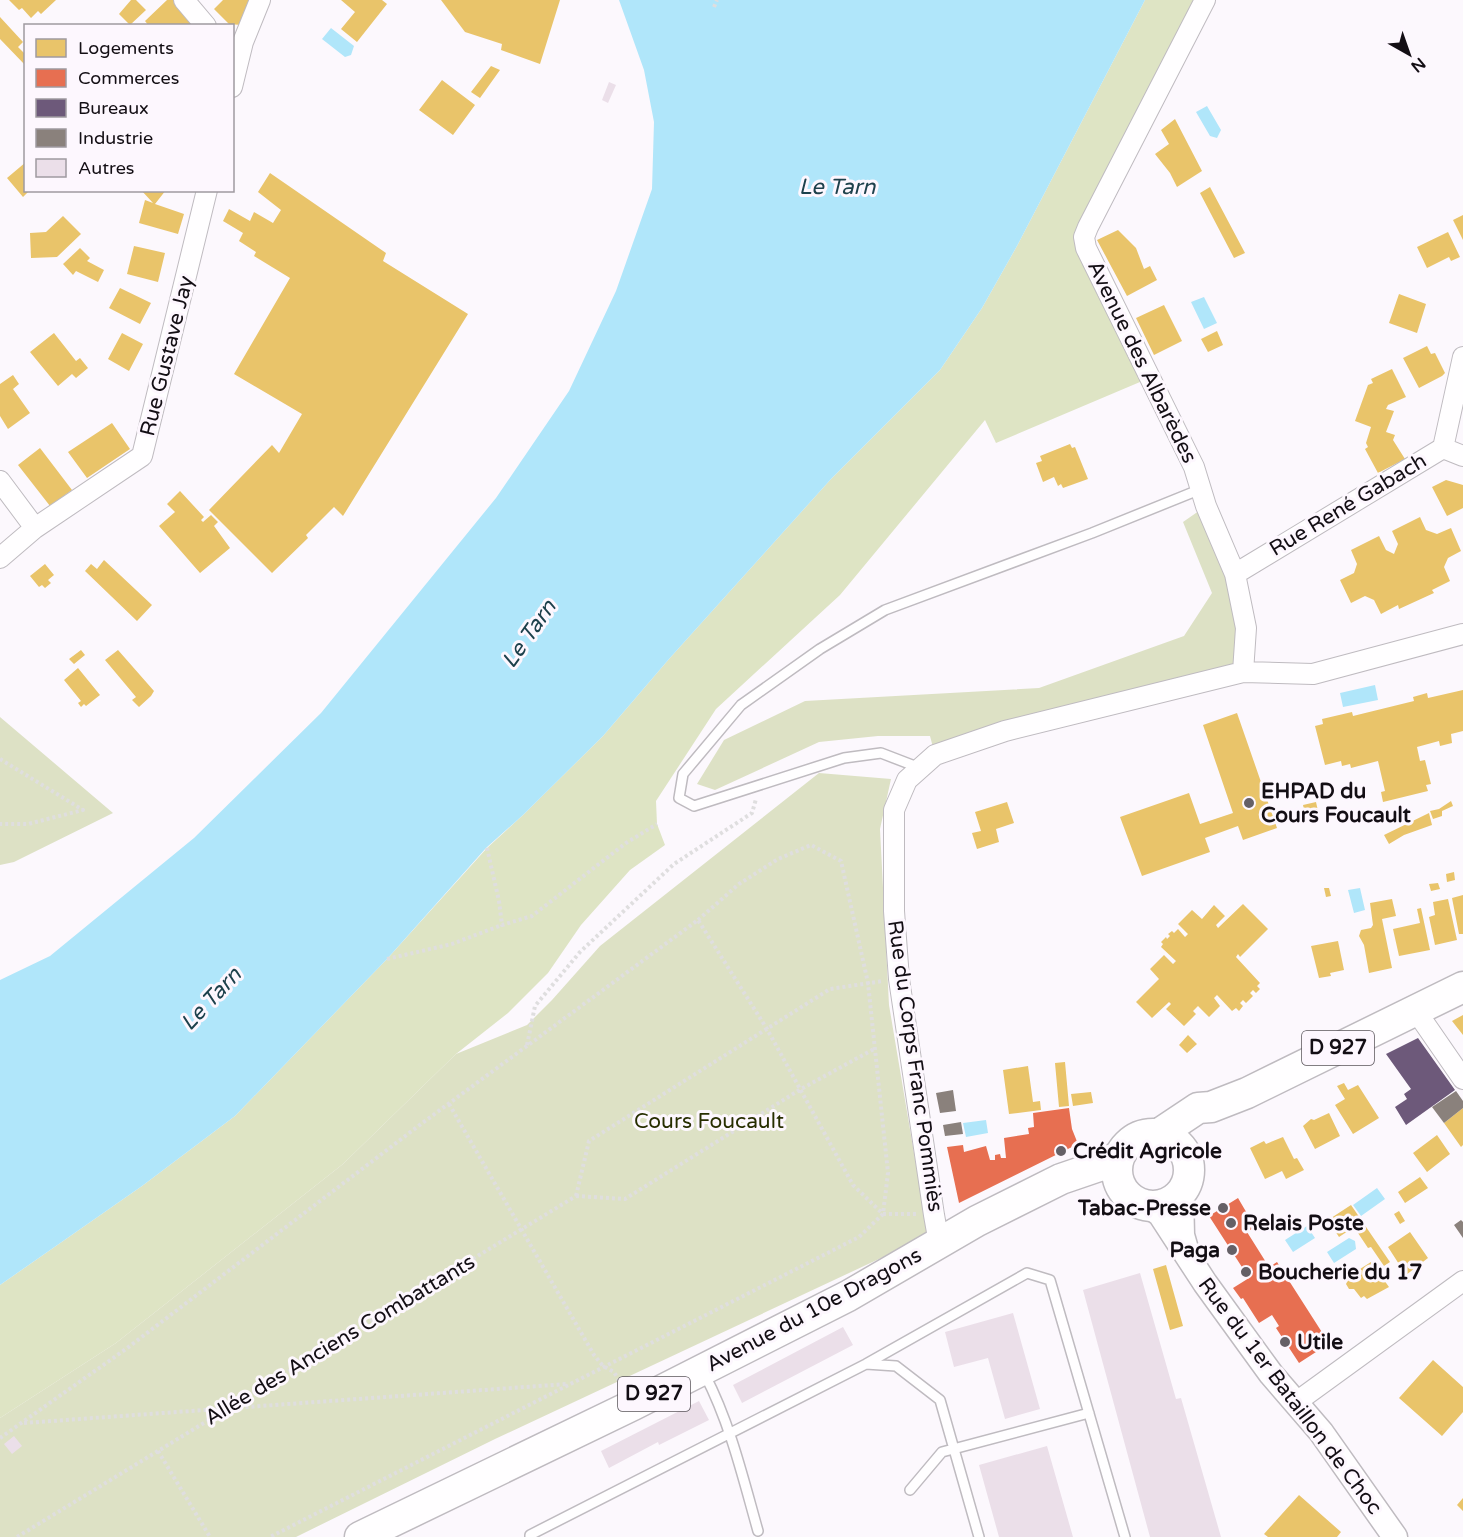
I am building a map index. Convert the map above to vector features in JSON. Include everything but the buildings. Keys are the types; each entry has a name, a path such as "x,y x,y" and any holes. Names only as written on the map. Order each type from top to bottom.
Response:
{"main road":[{"name":"D 927","path":"1159,1134 1198,1108 1211,1107 1247,1093 1463,987"},
{"path":"1186,1156 1197,1128 1211,1107"},
{"path":"1159,1134 1177,1142 1186,1156 1189,1174 1186,1186 1169,1202 1136,1199 1119,1184 1117,1172 1119,1156 1132,1141 1143,1135 1159,1134"},
{"name":"Avenue du 10e Dragons","path":"360,1537 633,1405 848,1296 939,1228 977,1221 1061,1179 1102,1165 1119,1156"},
{"name":"Avenue du 10e Dragons","path":"939,1228 982,1230 1068,1194 1091,1189 1136,1199"}],"street":[{"path":"184,0 204,24"},
{"path":"236,59 260,0"},
{"name":"Avenue des Albarèdes","path":"1205,0 1084,237 1086,248 1194,467 1206,506 1236,574 1246,628 1243,672"},
{"name":"Rue Gustave Jay","path":"0,558 35,528 142,456 207,192"},
{"path":"1443,448 1463,357"},
{"name":"Rue René Gabach","path":"1236,574 1443,448 1463,456"},
{"path":"0,481 35,528"},
{"name":"Rue du Corps Franc Pommiès","path":"939,1228 899,979 894,910 894,810 907,780 934,755 1005,731 1243,672 1313,674 1463,634"},
{"path":"1416,1011 1463,1079"},
{"name":"Rue du 1er Bataillon de Choc","path":"1181,1193 1182,1235 1187,1254"},
{"name":"Rue du 1er Bataillon de Choc","path":"1136,1199 1160,1214 1271,1374 1321,1432 1395,1537"},
{"path":"1295,1403 1463,1281"}],"lane":[{"path":"920,768 881,753 844,758 694,806 679,798 683,774 741,705 820,649 885,610 1092,533 1201,489"},
{"path":"528,1536 866,1364 1027,1274 1050,1280 1125,1537"},
{"path":"866,1364 896,1366 940,1400 979,1537"},
{"path":"702,1369 729,1434 758,1531"},
{"path":"910,1490 942,1452 1089,1413"}],"path":[{"path":"714,7 717,0"},
{"path":"0,759 83,810 28,824 0,824"},
{"path":"527,1046 535,1006 580,952 674,864 752,813 761,784"},
{"path":"387,959 452,944 532,916 626,843 657,824"},
{"path":"0,1438 126,1349 527,1046 698,920 739,884 778,859 811,845 841,861 868,983 888,1173 883,1214 859,1237 270,1537"},
{"path":"486,848 499,901 502,925"},
{"path":"698,920 767,1029 853,1185 883,1214 939,1228"},
{"path":"874,1049 801,1089 625,1199 576,1196 589,1141 830,988 899,979"},
{"path":"450,1104 594,1355 603,1366 614,1372 633,1405"},
{"name":"Allée des Anciens Combattants","path":"17,1537 576,1196"},
{"path":"22,1423 571,1384"},
{"path":"158,1451 210,1537"}],"green space":[{"path":"1145,0 1205,0 1088,227 1147,372 1140,382 996,443 985,420 840,595 716,709 656,801 657,824 665,845 630,870 581,925 548,973 508,1013 456,1054 343,1164 116,1343 0,1418 0,1285 142,1186 235,1116 387,959 487,848 603,736 831,479 940,370 982,308 1017,246"},
{"path":"1206,506 1236,574 1243,672 935,755 930,736 878,736 819,742 715,790 697,784 724,740 805,701 1039,688 1184,636 1212,593 1183,522"},
{"path":"0,717 113,813 14,862 0,865"},
{"name":"Cours Foucault","path":"819,773 891,779 880,829 889,1005 928,1236 495,1439 296,1537 0,1537 0,1418 116,1343 343,1164 456,1054 527,1025 600,946"}],"water":[{"name":"Le Tarn","path":"619,0 1145,0 1017,246 982,308 940,370 831,479 603,736 486,848 387,959 235,1116 142,1186 0,1285 0,980 50,956 194,838 321,713 496,498 569,391 616,291 652,189 654,122 644,70"},
{"path":"331,28 354,46 351,55 345,57 322,39"},
{"path":"1207,106 1221,130 1217,138 1210,136 1196,112"},
{"path":"1204,297 1217,323 1204,329 1191,302"},
{"path":"1375,685 1378,700 1343,707 1340,693"},
{"path":"1360,888 1365,910 1354,913 1348,890"},
{"path":"986,1120 988,1133 966,1137 963,1123"},
{"path":"1377,1188 1385,1199 1361,1216 1353,1205"},
{"path":"1307,1226 1315,1238 1293,1252 1285,1240"},
{"path":"1349,1238 1355,1241 1356,1249 1334,1263 1327,1252"}],"place":[{"name":"EHPAD du Cours Foucault","path":"1249,803"},
{"name":"Crédit Agricole","path":"1061,1151"},
{"name":"Tabac-Presse","path":"1223,1208"},
{"name":"Relais Poste","path":"1231,1223"},
{"name":"Paga","path":"1232,1250"},
{"name":"Boucherie du 17","path":"1246,1272"},
{"name":"Utile","path":"1285,1342"}]}
